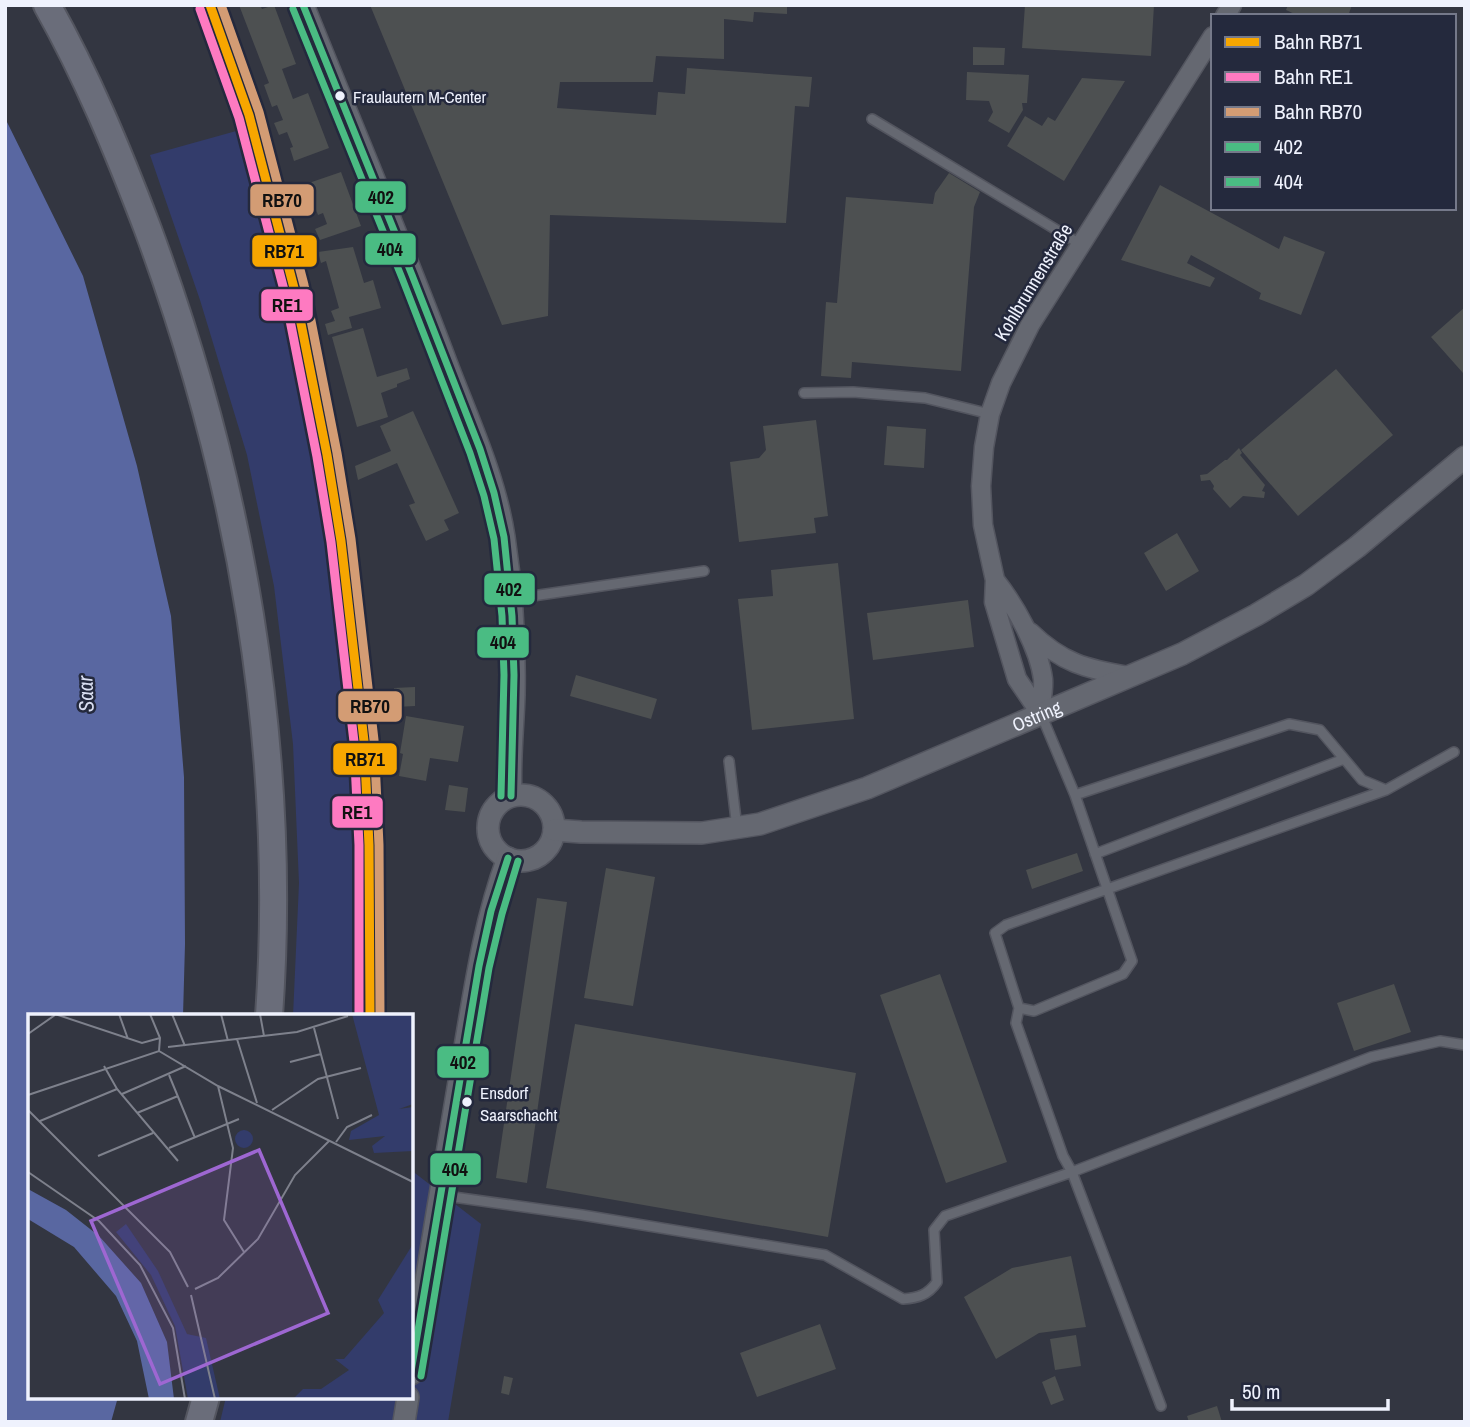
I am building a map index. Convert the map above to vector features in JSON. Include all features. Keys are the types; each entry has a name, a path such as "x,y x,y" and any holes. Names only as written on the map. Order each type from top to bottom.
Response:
{"main road":[{"path":"47,5 94,98 154,247 186,338 224,482 258,671 264,727 273,898 269,1014"},
{"path":"199,1422 205,1399"}],"street":[{"path":"303,5 421,295 474,435 504,533 512,600 514,696 509,767 511,796"},
{"name":"Kohlbrunnenstraße","path":"1040,713 1017,679 994,602 995,580 983,524 981,486 990,414 1018,346 1211,39"},
{"name":"Ostring","path":"554,830 702,833 760,824 867,788 1182,654 1256,615 1306,584 1388,522 1465,457"},
{"name":"Kohlbrunnenstraße","path":"995,580 1008,597 1038,663 1043,681 1040,713"},
{"name":"Kohlbrunnenstraße","path":"1022,625 1046,648 1070,663 1093,671 1129,676"},
{"path":"511,796 532,797 541,802 553,819 554,830 552,840 538,856 519,861 508,858 492,845 488,824 495,807 511,796"},
{"path":"413,1361 439,1195 489,919 508,858"},
{"path":"404,1422 408,1399"}],"lane":[{"path":"872,119 1080,244"},
{"path":"804,393 852,392 925,398 990,414"},
{"path":"512,600 704,571"},
{"path":"1019,1008 1034,1011 1123,974 1132,961 1075,795 1040,713"},
{"path":"1075,795 1289,724 1320,730 1362,780 1385,790"},
{"path":"1161,1406 1072,1172 1063,1156 1016,1023 1019,1008 995,933 1006,925 1385,790 1454,752"},
{"path":"1095,854 1344,759"},
{"path":"729,761 737,828"},
{"path":"439,1195 582,1214 825,1255 903,1299 916,1298 930,1292 937,1282 934,1230 945,1216 1072,1172 1371,1057 1440,1041 1465,1045"}],"shaded area":[{"path":"247,128 289,289 330,503 349,666 361,841 362,1014 293,1014 299,883 293,744 274,586 247,455 200,300 150,155"},
{"path":"413,1172 481,1224 448,1422 220,1422 226,1399 413,1399"}],"water":[{"name":"Saar","path":"5,118 83,276 137,466 171,616 184,777 185,944 183,1014 28,1014 28,1399 117,1399 111,1422 5,1422"}],"building":[{"path":"239,5 260,5 262,9 274,5 296,64 282,69 293,99 308,93 329,148 294,161 290,148 293,147 287,132 279,135 274,123 283,120 277,105 272,107 264,85 269,83"},
{"path":"370,5 787,5 787,14 754,12 753,22 724,19 724,59 656,56 653,82 560,82 557,108 656,115 658,92 685,94 687,68 812,77 809,107 795,106 786,223 550,215 548,316 502,325"},
{"path":"1025,5 1154,5 1151,56 1022,48"},
{"path":"1288,5 1352,5 1349,14 1295,14 1286,10"},
{"path":"973,47 1005,48 1004,65 973,65"},
{"path":"967,72 1029,75 1027,103 1022,103 1023,110 1009,133 988,121 993,112 989,101 966,100"},
{"path":"1082,78 1125,81 1064,181 1007,146 1025,116 1042,126 1048,117 1055,121"},
{"path":"341,172 361,226 320,240 315,229 327,224 323,213 318,215 315,207 305,210 300,198 310,195 306,184"},
{"path":"949,173 980,192 974,207 961,371 852,362 851,378 821,376 826,302 837,303 846,197 933,204 935,193"},
{"path":"1160,185 1279,249 1284,236 1325,252 1301,315 1259,299 1261,293 1191,255 1187,263 1215,278 1210,287 1121,260"},
{"path":"353,247 364,283 373,280 381,308 349,317 352,328 328,335 325,324 335,321 331,311 339,308 326,261 321,263 318,252"},
{"path":"1465,307 1465,371 1463,373 1431,337"},
{"path":"363,328 377,377 407,368 410,379 381,393 388,417 357,427 332,337"},
{"path":"1336,369 1393,435 1298,516 1241,450"},
{"path":"413,411 459,513 444,520 449,530 426,541 409,505 415,503 397,463 358,480 355,466 391,451 380,426"},
{"path":"816,420 828,516 814,518 816,533 739,542 730,462 759,458 766,450 763,426"},
{"path":"887,426 926,429 924,468 884,465"},
{"path":"1239,448 1242,453 1240,455 1265,485 1262,491 1265,492 1264,498 1243,496 1230,508 1213,489 1210,480 1201,481 1200,475 1207,474"},
{"path":"1177,533 1199,571 1166,591 1144,553"},
{"path":"838,563 854,719 752,730 738,599 773,596 771,570"},
{"path":"968,600 974,647 873,660 867,613"},
{"path":"576,675 657,699 651,719 570,696"},
{"path":"415,687 415,706 395,707 394,688"},
{"path":"406,716 464,726 458,762 430,758 426,781 399,776"},
{"path":"449,785 468,788 465,812 445,810"},
{"path":"1077,853 1083,871 1032,889 1026,870"},
{"path":"606,868 655,877 633,1006 584,998"},
{"path":"537,898 567,902 527,1183 496,1178"},
{"path":"940,974 1007,1162 946,1183 880,995"},
{"path":"1394,984 1411,1032 1354,1051 1337,1003"},
{"path":"575,1024 856,1073 828,1237 546,1188"},
{"path":"1071,1256 1086,1327 1039,1333 996,1359 964,1297 1012,1268"},
{"path":"820,1324 836,1369 757,1397 740,1353"},
{"path":"1076,1335 1081,1366 1055,1370 1050,1339"},
{"path":"504,1376 513,1378 509,1395 501,1393"},
{"path":"1055,1376 1064,1400 1051,1405 1042,1382"},
{"path":"1217,1406 1222,1422 1189,1422 1187,1416"}],"rail line":[{"name":"RB71","path":"210,5 249,115 294,288 341,541 364,741 369,845 370,1014"},
{"name":"RB70","path":"221,5 259,112 304,285 351,539 374,740 379,845 380,1014"},
{"name":"RE1","path":"200,9 239,118 284,290 331,542 354,742 359,845 359,1014"}],"transit line":[{"name":"402","path":"303,5 412,275 480,449 494,493 504,537 512,616 514,675 511,796"},
{"name":"404","path":"293,9 402,278 484,496 494,539 502,616 504,675 501,796"},
{"name":"402","path":"413,1360 479,966 491,911 508,858"},
{"name":"404","path":"421,1376 489,968 518,861"}],"place":[{"name":"Fraulautern M-Center","path":"340,96"},
{"name":"Ensdorf Saarschacht","path":"467,1102"}]}
